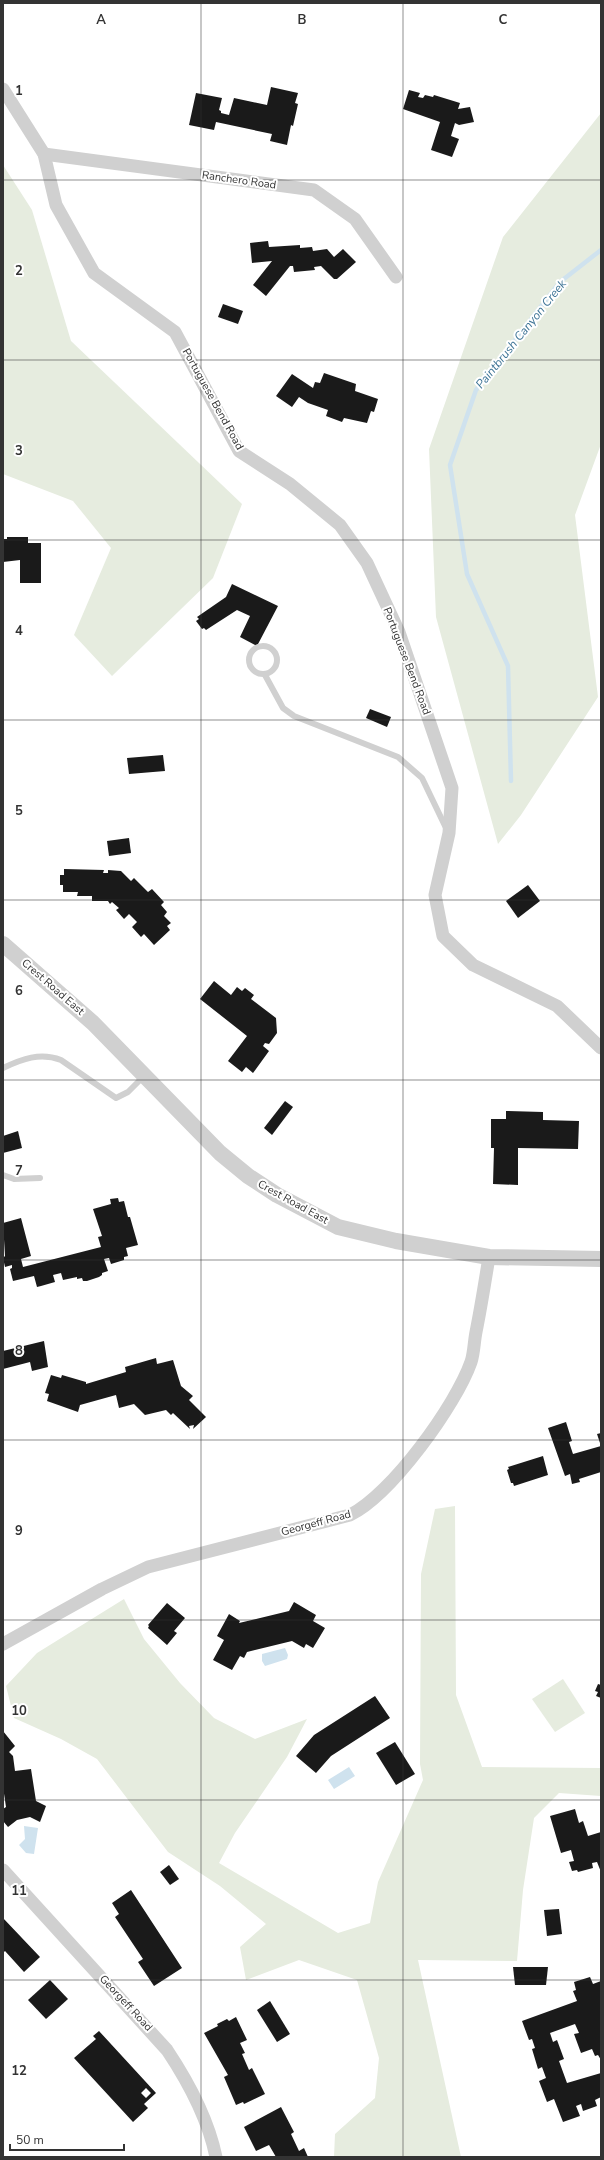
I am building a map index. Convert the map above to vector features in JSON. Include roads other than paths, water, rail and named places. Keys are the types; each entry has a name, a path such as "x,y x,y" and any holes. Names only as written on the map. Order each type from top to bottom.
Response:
{"street":[{"name":"Portuguese Bend Road","path":"3,89 44,154 56,205 94,273 175,332 239,451 290,484 340,525 367,563 399,632 452,788 449,833 435,895 443,936 473,965 556,1006 601,1048"},
{"name":"Ranchero Road","path":"44,154 314,190 355,219 396,277"},
{"name":"Crest Road East","path":"3,944 93,1022 220,1153 248,1176 277,1195 338,1227 396,1241 489,1257 601,1259"},
{"name":"Georgeff Road","path":"3,1644 102,1589 148,1567 350,1515 362,1509 391,1482 424,1442 457,1390 471,1362 489,1257"},
{"name":"Georgeff Road","path":"3,1870 167,2050 187,2080 202,2112 216,2157"}],"lane":[{"path":"264,675 274,670 278,659 273,649 262,646 252,651 249,662 254,672 264,675 283,708 294,716 398,757 410,766 422,778 449,833"},
{"path":"3,1068 24,1059 52,1057 61,1060 116,1098 128,1092 144,1076"},
{"path":"3,1175 14,1179 40,1178"}],"water":[{"path":"285,1648 288,1655 287,1659 265,1666 262,1661 262,1654"},
{"path":"349,1767 355,1776 334,1789 328,1780"},
{"path":"24,1826 38,1828 34,1854 26,1853 19,1845 25,1839"}],"waterway":[{"name":"Paintbrush Canyon Creek","path":"511,781 508,666 467,574 450,465 476,390 560,282 601,250"}]}
